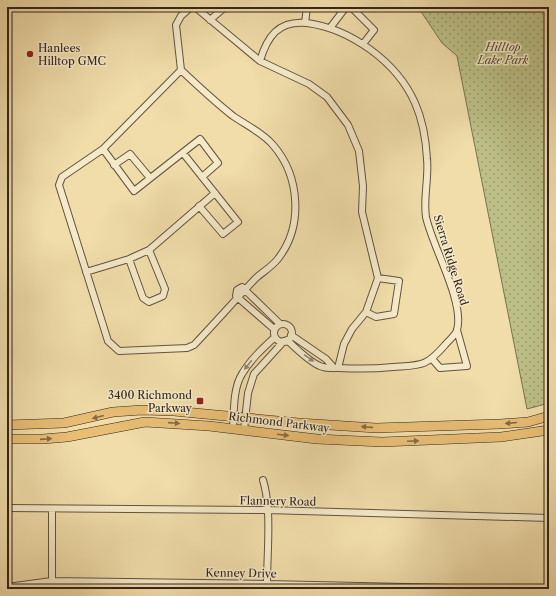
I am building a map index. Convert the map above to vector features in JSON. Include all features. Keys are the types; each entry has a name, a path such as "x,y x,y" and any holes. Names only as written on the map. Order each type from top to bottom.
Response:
{"highway":[{"name":"Richmond Parkway","path":"7,425 64,424 113,412 142,410 174,411 298,423 376,428 500,424 528,422 549,416"},
{"name":"Richmond Parkway","path":"7,439 67,437 145,422 171,422 317,439 382,442 501,438 549,430"}],"street":[{"path":"7,12 10,7"},
{"path":"180,70 103,149 62,176 58,185 108,341 119,351 187,348 194,345 276,260 287,243 294,222 296,200 292,177 282,158 272,144 217,103 180,70 176,25 181,16 191,7"},
{"path":"195,7 260,61 309,84 326,97 348,125 359,151 363,186 362,212 378,278 366,312 352,328 344,344 336,368"},
{"path":"210,20 225,7"},
{"path":"305,23 307,7"},
{"path":"330,28 346,7"},
{"path":"351,7 374,30 363,44"},
{"name":"Sierra Ridge Road","path":"260,61 268,39 274,33 291,24 305,23 330,28 363,44 388,65 403,81 415,103 424,127 427,161 426,216 458,309 457,330 467,366 440,368 433,360"},
{"path":"103,149 134,191 200,139 218,163 202,176"},
{"path":"182,153 238,222 223,234 199,206"},
{"path":"114,165 130,154 150,178"},
{"path":"86,272 129,259 149,250 199,206 215,194"},
{"path":"129,259 143,298 149,302 163,296 165,289 149,250"},
{"path":"366,312 376,317 394,314 399,281 378,278"},
{"path":"244,430 248,393 254,374 288,339 289,326 280,324 246,290"},
{"path":"239,298 274,329 275,337 279,341 288,339 326,359 336,368"},
{"path":"258,315 264,309"},
{"path":"274,329 280,324"},
{"path":"288,339 299,352 320,366 358,370 419,365 433,360 457,330"},
{"path":"233,429 237,388 241,374 261,350 275,337"},
{"path":"263,480 266,492 267,510 267,584"},
{"name":"Flannery Road","path":"7,508 267,510 549,518"},
{"path":"52,509 52,589"},
{"name":"Kenney Drive","path":"7,586 52,582 267,584 498,589"}],"green space":[{"name":"Hilltop Lake Park","path":"418,7 549,7 549,403 527,409 457,56 442,43"}],"place":[{"name":"Hanlees Hilltop GMC","path":"30,54"},
{"name":"3400 Richmond Parkway","path":"200,401"}]}
